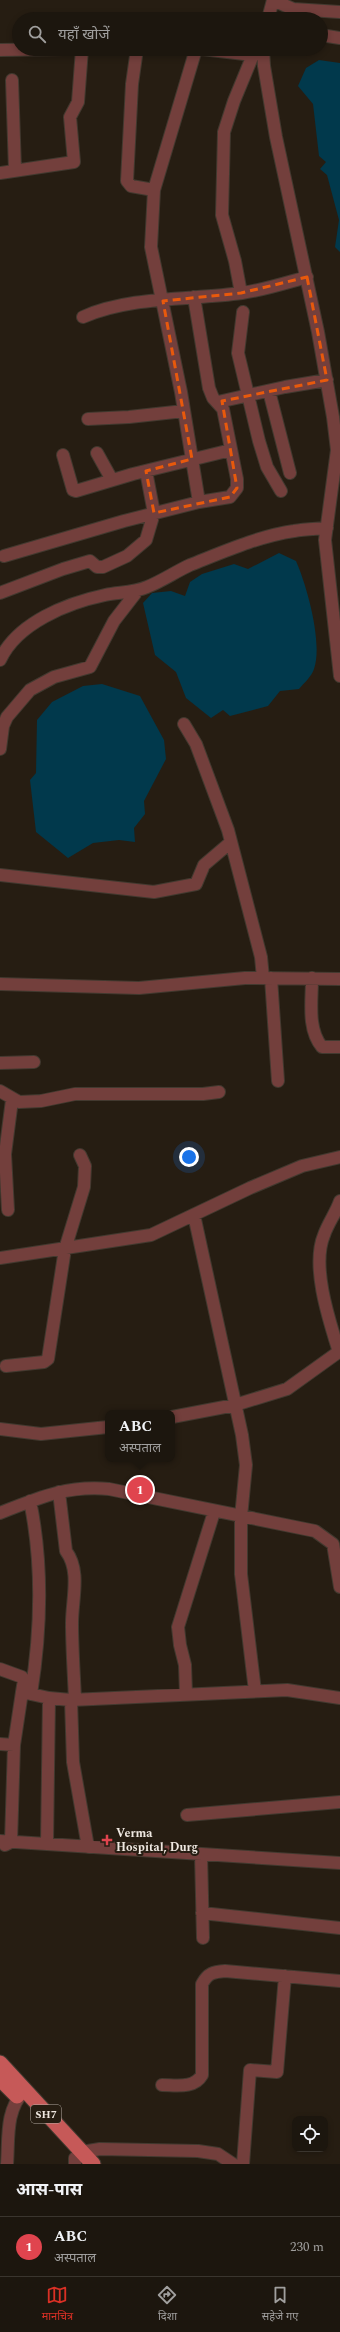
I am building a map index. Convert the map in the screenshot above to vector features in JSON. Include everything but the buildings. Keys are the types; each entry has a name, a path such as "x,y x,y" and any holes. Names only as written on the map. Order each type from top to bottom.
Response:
{"main road":[{"name":"SH7","path":"0,2063 21,2094 78,2159 93,2164"},
{"name":"SH7","path":"0,2079 21,2094"}],"street":[{"path":"270,12 273,0 293,9 340,12"},
{"path":"328,36 340,38"},
{"path":"0,50 12,50"},
{"path":"0,173 74,162 70,117 78,102 81,56"},
{"path":"136,56 130,103 127,181 131,186 154,190"},
{"path":"194,56 154,190 151,247 184,412 199,502"},
{"path":"241,293 235,260 222,215 224,132 234,101 257,56"},
{"path":"260,56 307,277 327,380 337,450 335,500 326,540 340,676"},
{"path":"12,80 15,170"},
{"path":"83,317 102,308 241,293 307,277"},
{"path":"4,556 154,513 199,502 230,497 234,494 237,479 223,409 218,402 212,398 209,388 194,297"},
{"path":"243,312 237,347 245,385 249,395 259,441 267,467 281,491"},
{"path":"218,402 327,380"},
{"path":"269,391 290,473"},
{"path":"88,419 184,412"},
{"path":"63,455 73,490 76,491 146,471 231,450"},
{"path":"97,453 112,480"},
{"path":"0,593 63,569 90,561 97,567 103,567 127,556 146,540 154,513 146,471"},
{"path":"0,660 5,650 23,630 56,612 94,597 138,590 189,566 253,542 294,531 328,528"},
{"path":"0,749 3,726 13,708 38,684 54,677 90,668 114,621 138,590"},
{"path":"184,724 196,744 231,842 267,978 278,1081"},
{"path":"0,875 88,886 154,892 170,890 196,884 204,865 231,842"},
{"path":"0,984 139,988 267,978 340,978"},
{"path":"312,978 312,1030 316,1040 322,1048 340,1047"},
{"path":"0,1063 34,1062"},
{"path":"0,1091 4,1091 12,1100 19,1102 41,1101 75,1094 203,1094 219,1092"},
{"path":"8,1210 5,1154 12,1100"},
{"path":"6,1366 44,1362 48,1359 65,1249 84,1187 85,1166 80,1155"},
{"path":"0,1258 151,1235 250,1188 302,1166 340,1157"},
{"path":"175,1416 235,1405 288,1389 339,1352 331,1326 319,1261 324,1235 340,1202"},
{"path":"194,1215 235,1405 246,1465 241,1517 241,1574 255,1691"},
{"path":"0,1429 41,1434 105,1427"},
{"path":"0,1513 30,1501 59,1492 87,1487 109,1489 214,1512 315,1531 337,1545 340,1587"},
{"path":"59,1492 66,1550 71,1558 73,1568 73,1762 88,1847"},
{"path":"0,1848 6,1841 14,1745 36,1664 40,1563 38,1538 30,1501"},
{"path":"186,1694 185,1665 180,1645 178,1627 214,1512"},
{"path":"0,1669 22,1677 27,1693"},
{"path":"27,1693 49,1698 73,1700 287,1690 340,1698"},
{"path":"47,1844 49,1698"},
{"path":"0,1744 14,1745"},
{"path":"187,1815 340,1802"},
{"path":"6,1841 340,1863"},
{"path":"201,1854 203,1938"},
{"path":"202,1913 340,1928"},
{"path":"162,2085 191,2085 198,2082 202,2075 202,1984 207,1975 213,1972 225,1971 340,1981"},
{"path":"243,2164 250,2070 278,2072 285,1976"},
{"path":"8,2164 10,2118 21,2094"},
{"path":"78,2159 100,2149 198,2151 218,2154 233,2164"}],"highlighted area":[{"path":"307,277 327,380 222,401 237,488 230,497 154,513 146,471 192,459 163,301 241,293"}],"water":[{"path":"319,60 340,63 340,252 335,247 339,220 327,175 320,169 326,162 319,156 313,104 298,86 306,68"},
{"path":"279,553 296,561 309,599 317,645 313,672 299,689 280,691 268,706 230,716 223,710 211,718 186,698 176,672 155,655 143,603 152,593 171,591 185,596 190,582 202,574 234,564 248,569"},
{"path":"102,684 140,696 164,740 166,759 144,801 145,814 134,828 135,842 119,840 93,843 68,858 36,832 30,780 36,773 37,720 52,702 83,686"}],"place":[{"name":"ABC","path":"140,1490"},
{"name":"Verma Hospital, Durg","path":"107,1840"}]}
